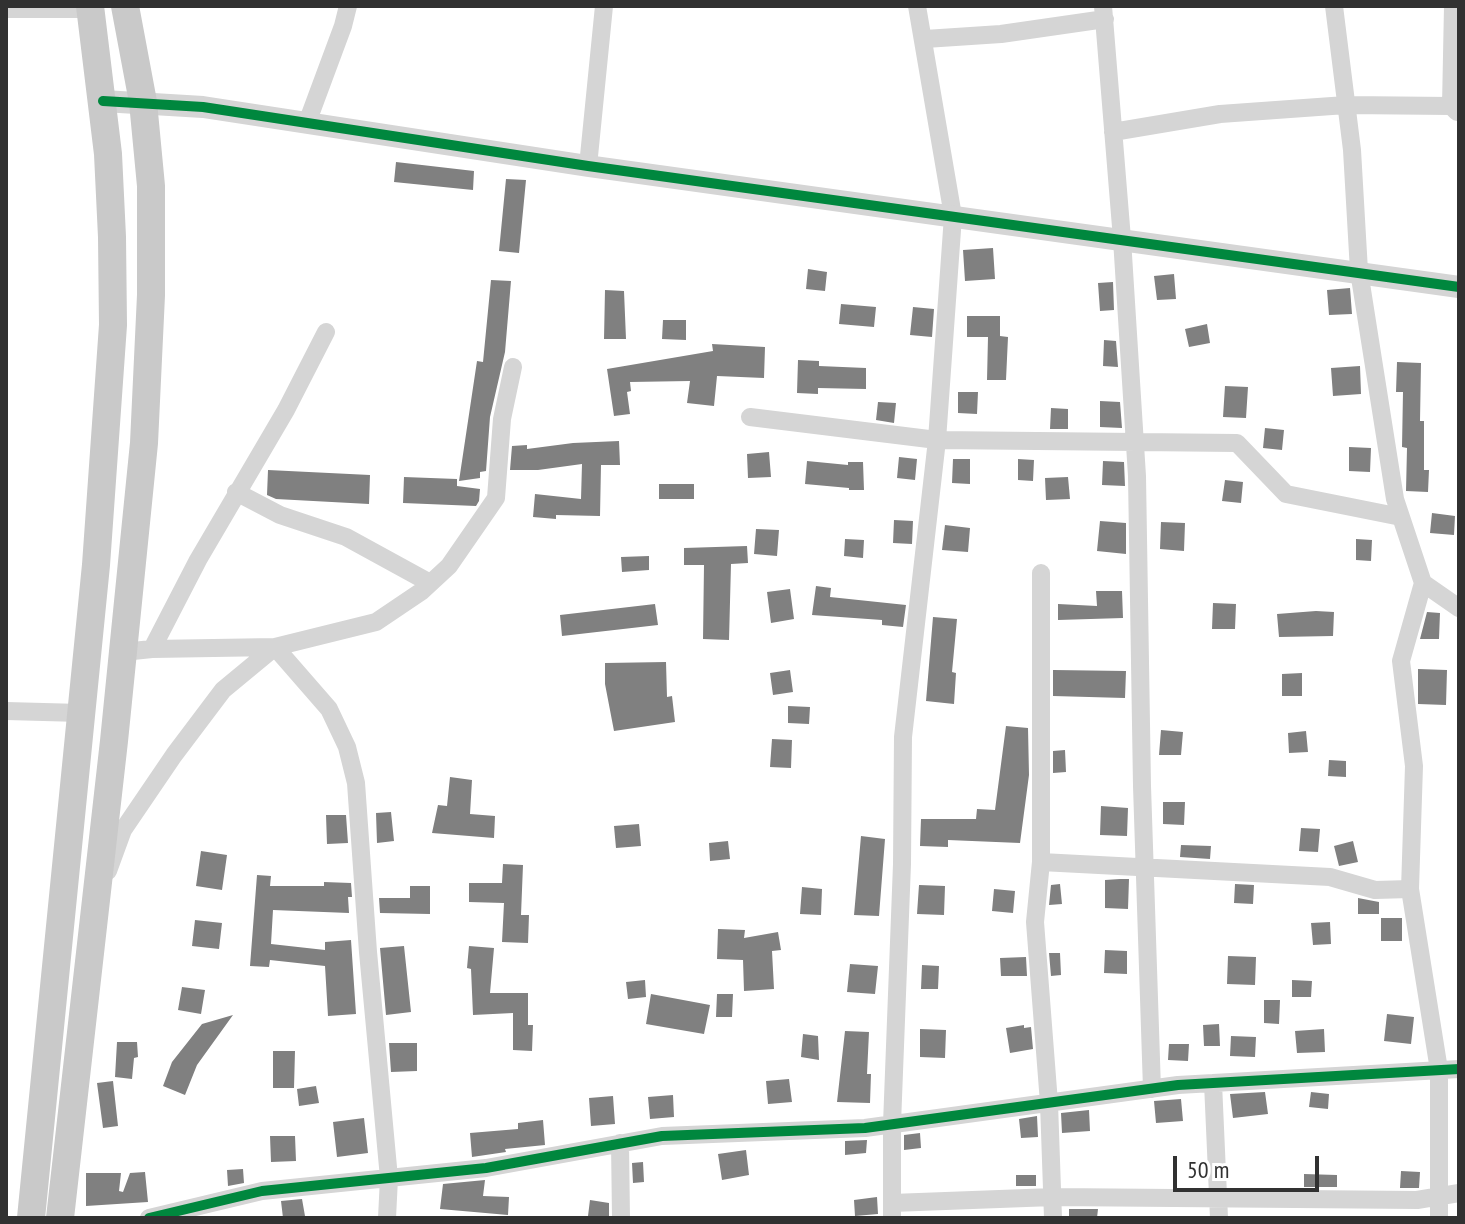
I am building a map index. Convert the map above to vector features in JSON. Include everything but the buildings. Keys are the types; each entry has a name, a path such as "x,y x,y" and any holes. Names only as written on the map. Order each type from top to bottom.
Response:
{"main road":[{"path":"60,1218 97,904 144,443 151,295 151,186 143,102 125,6"},
{"path":"31,1218 98,550 113,325 112,223 103,101 91,8"}],"street":[{"path":"307,123 348,6"},
{"path":"588,166 604,6"},
{"path":"917,6 953,216 937,440 903,737 892,1210 1053,1197 1218,1209 1417,1200 1459,1193"},
{"path":"1334,6 1346,105 1359,271 1395,499 1423,583 1401,661 1414,766 1410,889 1439,1070 1439,1218"},
{"path":"1113,132 1220,114 1346,105 1455,109 1453,6"},
{"path":"6,9 91,8"},
{"path":"925,39 1001,34 1104,12 1135,443 1152,1089"},
{"path":"103,101 203,107 588,166 1459,287"},
{"path":"152,649 236,492 286,410 326,332"},
{"path":"123,652 275,647 376,622 430,583 449,566 496,498 502,419 513,367"},
{"path":"750,417 937,440 1237,443 1286,494 1401,517"},
{"path":"236,492 280,515 346,537 430,583"},
{"path":"1041,573 1041,862 1035,922 1049,1103 1053,1218"},
{"path":"1423,583 1459,608"},
{"path":"97,904 123,830 174,755 223,690 275,647"},
{"path":"275,647 329,709 347,747 356,783 389,1178 387,1218"},
{"path":"6,711 81,713"},
{"path":"1041,862 1330,877 1375,890 1410,889"},
{"path":"149,1218 262,1191 486,1168 662,1136 865,1128 1152,1089 1459,1069"},
{"path":"1213,1083 1218,1209"},
{"path":"620,1143 621,1218"}],"cycle path":[{"path":"103,101 203,107 588,166 1459,287"},
{"path":"149,1218 262,1191 486,1168 662,1136 865,1128 1178,1085 1459,1069"}]}
